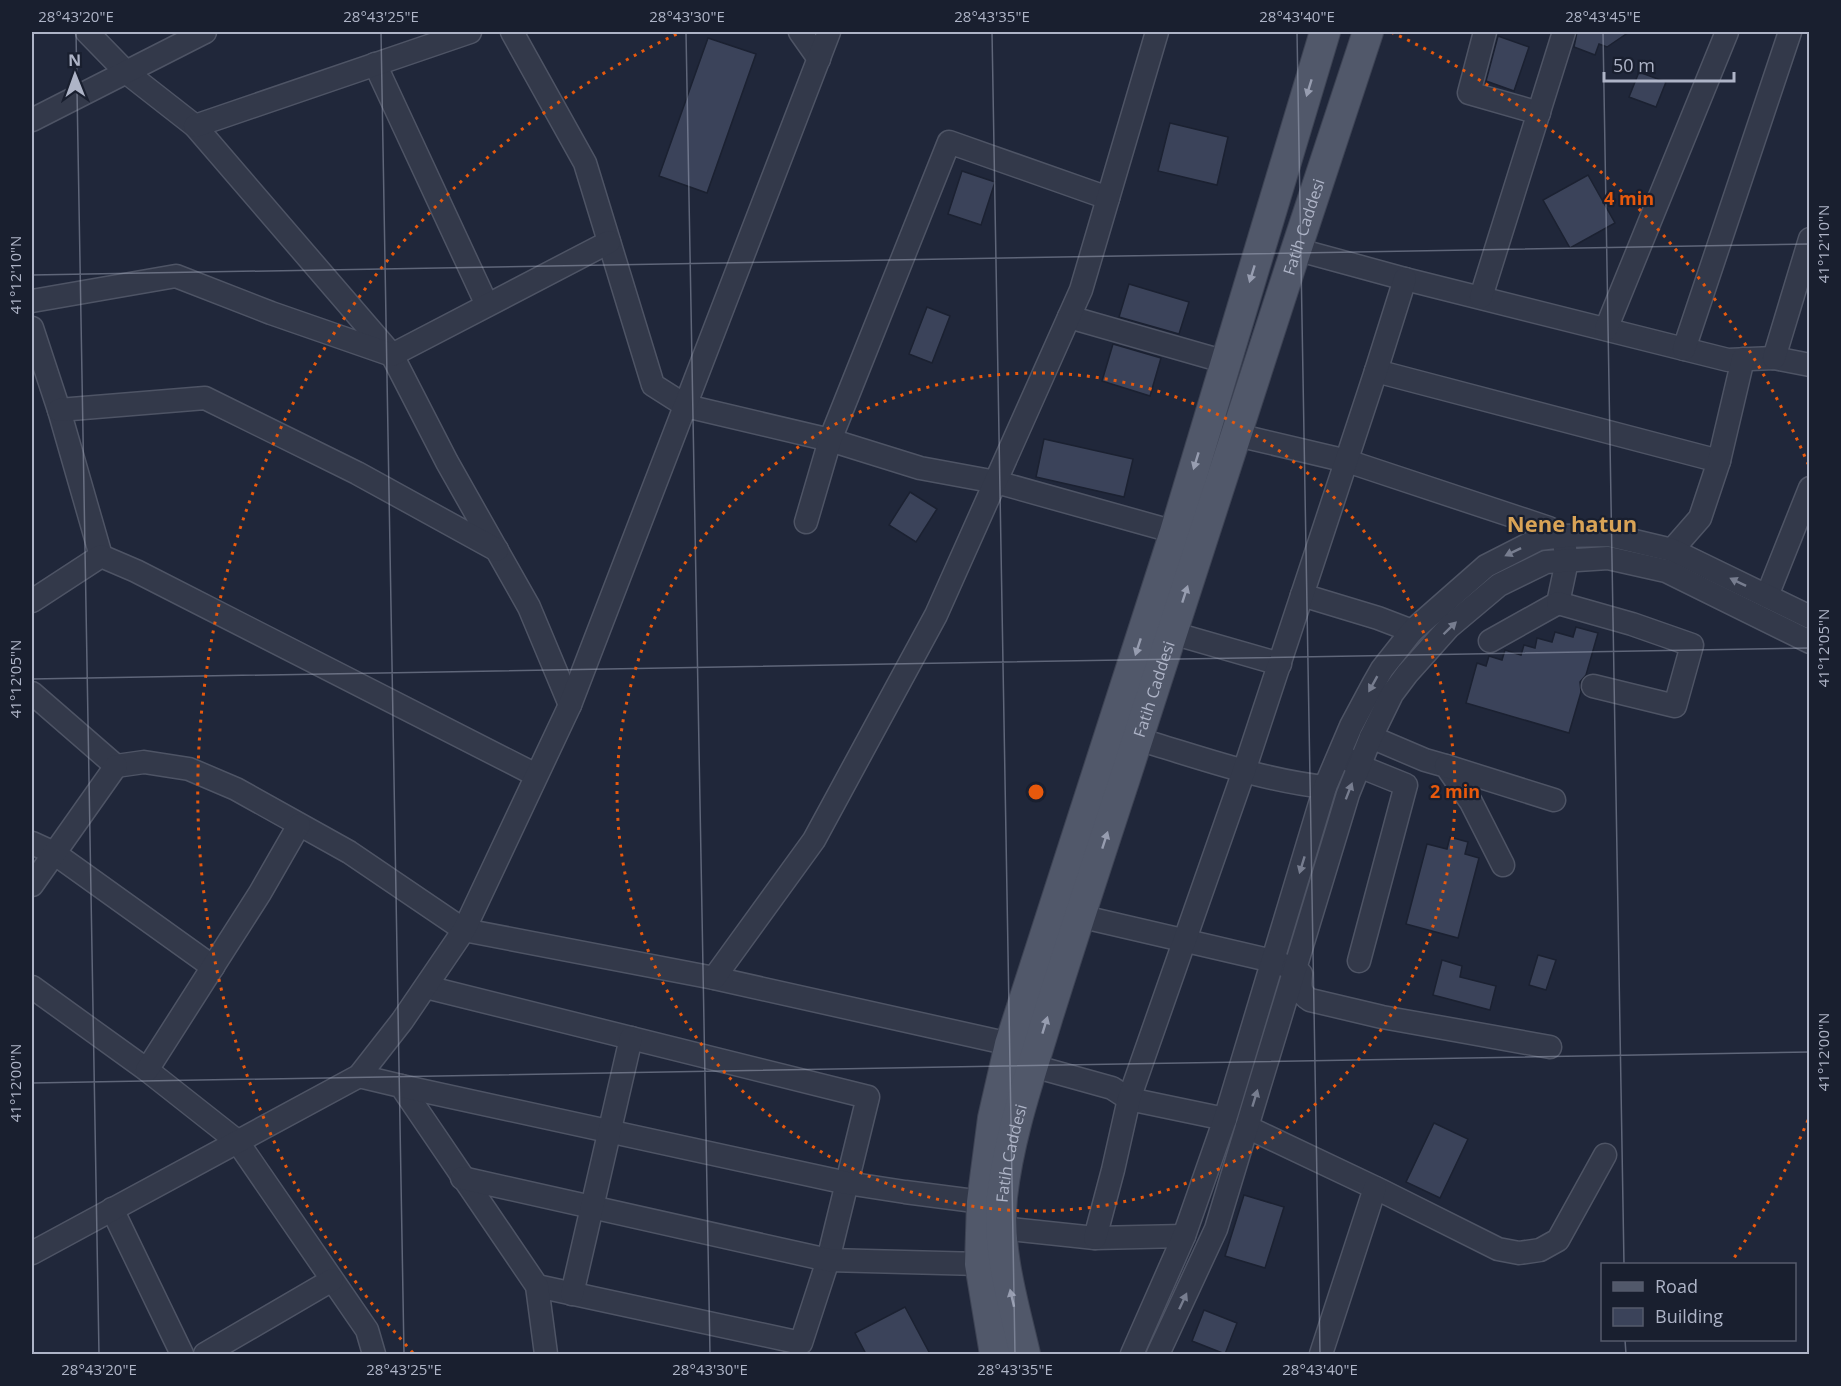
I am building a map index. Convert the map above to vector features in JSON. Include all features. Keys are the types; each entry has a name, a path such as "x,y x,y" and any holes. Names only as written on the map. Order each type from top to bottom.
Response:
{"main road":[{"name":"Fatih Caddesi","path":"995,1354 980,1264 982,1202 993,1118 1010,1044 1174,532 1325,32"},
{"name":"Fatih Caddesi","path":"1025,1354 1004,1263 1000,1228 1016,1117 1295,249 1368,32"}],"street":[{"path":"87,32 126,72 195,126 392,355 447,462 529,607 570,705"},
{"path":"32,120 205,32"},
{"path":"195,126 470,32"},
{"path":"512,32 585,162 653,385 686,406 830,440 920,468 996,482 1174,532"},
{"path":"800,32 819,59"},
{"path":"32,1253 359,1076 402,1021 464,930 570,705 829,32"},
{"path":"714,978 814,840 936,615 1081,290 1156,32"},
{"path":"1485,32 1469,93 1539,113"},
{"path":"1481,297 1564,32"},
{"path":"1606,329 1727,32"},
{"path":"1684,349 1790,32"},
{"path":"375,64 488,305"},
{"path":"806,522 830,440 949,142 1108,198"},
{"path":"1774,358 1809,239"},
{"path":"32,301 176,276 271,313 392,355 609,242"},
{"path":"1295,249 1728,360 1774,358 1809,365"},
{"path":"1095,1238 1129,1099 1244,771 1405,279"},
{"path":"1069,317 1226,362"},
{"path":"32,328 59,410 101,556"},
{"path":"1672,550 1700,518 1719,461 1743,359"},
{"path":"1376,371 1719,461"},
{"path":"59,410 205,398 357,473 497,550"},
{"path":"1237,435 1347,461 1549,528 1563,536"},
{"path":"1767,596 1809,488"},
{"path":"1284,965 1325,787 1351,726 1382,669 1412,631 1486,566 1539,539 1609,535 1672,550 1809,617"},
{"path":"1557,603 1567,561 1563,536"},
{"path":"32,601 101,556"},
{"path":"101,556 136,571 536,775"},
{"path":"1158,1354 1216,1229 1236,1123 1284,965 1359,766 1392,694 1449,627 1499,585 1546,562 1608,558 1666,571 1809,642"},
{"path":"1302,595 1412,631"},
{"path":"1490,641 1557,603 1632,624 1692,645 1675,706 1593,686"},
{"path":"1172,633 1280,664"},
{"path":"32,693 116,766"},
{"path":"1371,737 1435,763 1554,800"},
{"path":"1137,739 1244,771 1295,784 1325,787"},
{"path":"1339,755 1359,766 1406,785"},
{"path":"32,885 116,766 144,762 189,769 236,789 349,852 464,930 714,978 1010,1044"},
{"path":"1359,961 1406,785 1424,763 1435,763 1471,802 1503,865"},
{"path":"147,1070 260,893 299,825"},
{"path":"32,843 54,853 213,967"},
{"path":"1079,916 1284,965 1301,975 1299,984 1301,992 1310,1000 1382,1017 1550,1047"},
{"path":"32,987 147,1070 237,1141 367,1330 374,1354"},
{"path":"426,987 868,1097 828,1260 801,1343 764,1346 537,1286"},
{"path":"572,1294 631,1038"},
{"path":"1033,1066 1112,1088 1129,1099 1236,1123 1498,1249 1519,1253 1549,1246 1558,1240 1605,1155"},
{"path":"359,1076 847,1183 982,1202"},
{"path":"401,1086 537,1286 546,1354"},
{"path":"1132,1354 1236,1123"},
{"path":"462,1178 828,1260 980,1264"},
{"path":"1321,1354 1375,1188"},
{"path":"112,1209 182,1354"},
{"path":"1000,1228 1095,1238 1184,1236"},
{"path":"205,1354 332,1280"}],"building":[{"path":"1577,32 1629,32 1607,47 1599,44 1595,55 1574,47"},
{"path":"1498,36 1529,47 1514,91 1486,81"},
{"path":"708,38 756,54 707,193 659,176"},
{"path":"1639,72 1666,82 1656,107 1629,97"},
{"path":"1170,123 1228,137 1217,185 1158,171"},
{"path":"962,171 995,182 981,225 948,214"},
{"path":"1588,175 1615,223 1570,248 1543,200"},
{"path":"1129,284 1189,302 1179,334 1119,317"},
{"path":"927,307 950,316 932,363 909,354"},
{"path":"1113,344 1161,358 1150,396 1102,381"},
{"path":"1044,439 1133,459 1124,497 1036,477"},
{"path":"910,492 937,509 916,542 889,525"},
{"path":"1576,627 1598,633 1586,675 1580,682 1581,692 1569,733 1466,703 1477,663 1486,666 1489,656 1502,660 1505,650 1521,655 1524,645 1535,648 1537,638 1552,642 1555,632 1573,637"},
{"path":"1450,837 1468,842 1465,854 1479,858 1458,938 1406,924 1427,844 1447,849"},
{"path":"1538,955 1556,960 1546,990 1529,985"},
{"path":"1442,960 1462,966 1460,977 1496,986 1490,1010 1433,995"},
{"path":"1434,1123 1468,1139 1440,1198 1406,1182"},
{"path":"1244,1195 1284,1207 1265,1268 1225,1256"},
{"path":"905,1307 930,1354 866,1354 855,1333"},
{"path":"1204,1310 1237,1323 1225,1354 1192,1341"}],"district":[{"name":"Nene hatun","path":"1572,523"}]}
